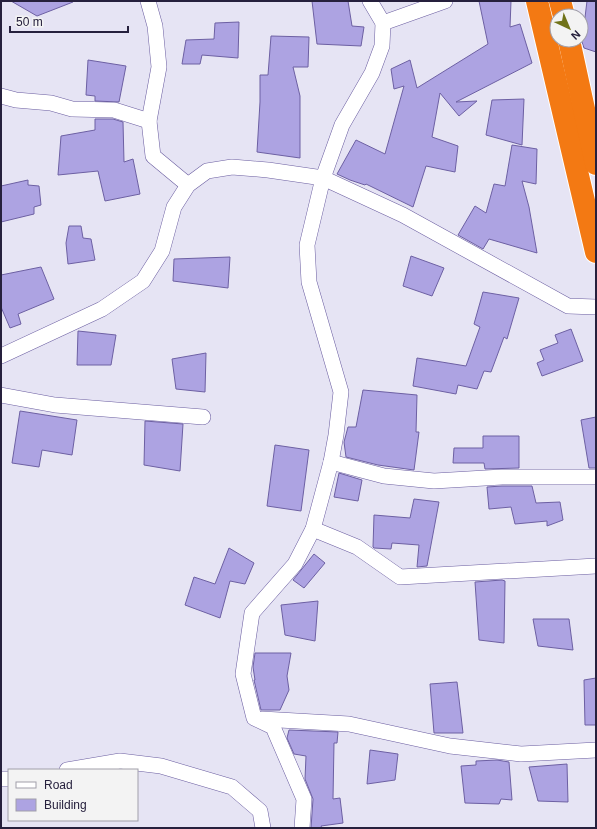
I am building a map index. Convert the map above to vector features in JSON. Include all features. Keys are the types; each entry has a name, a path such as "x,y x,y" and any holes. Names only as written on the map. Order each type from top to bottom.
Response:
{"highway":[{"path":"537,1 596,252"},
{"path":"572,48 596,164"}],"street":[{"path":"148,1 155,26 159,67 149,121 153,156 188,185"},
{"path":"254,718 243,674 252,613 295,564 314,529 331,462 341,392 309,282 307,245 323,178 342,125 372,73 382,46 383,24 370,1"},
{"path":"383,24 445,1"},
{"path":"1,96 16,100 50,103 72,109 114,110 149,121"},
{"path":"3,354 102,309 143,281 162,251 174,207 188,185 207,171 232,167 268,170 323,178 403,215 568,306 596,307"},
{"path":"1,395 56,405 203,417"},
{"path":"331,462 384,476 434,481 502,478 596,477"},
{"path":"314,529 357,547 400,577 596,566"},
{"path":"254,718 348,724 450,746 521,754 596,750"},
{"path":"254,718 273,727 304,799 302,828"},
{"path":"73,769 120,761 161,766 232,787 260,810 263,828"}],"building":[{"path":"11,1 73,1 73,2 37,16"},
{"path":"312,1 348,1 352,26 364,27 361,46 317,44"},
{"path":"479,1 511,1 510,27 520,24 532,63 456,102 477,101 459,116 440,93 432,137 458,146 455,172 426,166 413,207 366,184 365,185 350,180 337,174 356,140 385,154 404,86 394,89 391,69 410,60 417,88 488,44"},
{"path":"587,1 596,1 596,52 584,48 589,48 589,8 586,8"},
{"path":"239,22 238,58 202,55 200,64 182,64 186,40 214,39 215,23"},
{"path":"271,36 309,37 308,67 293,67 300,96 300,158 257,152 260,75 268,75"},
{"path":"88,60 126,66 119,102 95,101 95,96 86,95"},
{"path":"524,99 522,145 486,135 492,100"},
{"path":"95,119 113,119 123,122 124,162 133,159 140,194 105,201 98,171 58,175 61,136 95,130"},
{"path":"512,145 537,149 536,184 522,181 529,207 537,253 489,239 483,249 458,235 475,206 486,213 494,184 505,186"},
{"path":"28,180 28,185 39,186 41,205 34,207 34,214 1,222 1,186"},
{"path":"69,226 81,226 83,238 91,239 95,260 68,264 66,243"},
{"path":"411,256 444,268 432,296 403,286"},
{"path":"230,257 228,288 173,281 174,259"},
{"path":"41,267 54,299 18,314 21,324 10,328 1,307 1,275"},
{"path":"483,292 519,298 507,339 504,337 491,372 484,371 477,389 458,385 456,394 413,386 417,358 466,366 480,327 474,324"},
{"path":"571,329 583,361 542,376 537,363 544,360 540,350 558,343 555,335"},
{"path":"78,331 116,335 111,365 77,365"},
{"path":"206,353 205,392 176,389 172,359"},
{"path":"363,390 417,395 416,432 419,432 414,470 378,465 346,457 344,442 348,427 356,427"},
{"path":"20,411 77,420 72,455 42,450 39,467 12,463"},
{"path":"596,417 596,468 589,468 581,420"},
{"path":"145,421 183,424 180,471 144,465"},
{"path":"483,436 519,436 519,468 485,469 484,463 453,463 454,448 483,448"},
{"path":"275,445 309,450 301,511 267,506"},
{"path":"339,473 362,480 358,501 334,497"},
{"path":"532,486 536,503 560,502 563,520 547,526 547,521 515,524 511,507 489,509 487,487"},
{"path":"414,499 439,502 427,566 417,567 419,545 392,543 391,549 373,547 374,515 410,518"},
{"path":"229,548 254,563 245,584 230,581 220,618 185,605 194,577 215,584"},
{"path":"314,554 325,563 304,588 293,580"},
{"path":"505,581 504,643 479,640 475,582"},
{"path":"318,601 315,641 285,635 281,605"},
{"path":"533,619 569,619 573,650 538,646"},
{"path":"255,653 291,653 287,676 289,690 280,710 261,710 254,680 253,667"},
{"path":"596,678 596,725 585,725 584,680"},
{"path":"457,682 463,733 434,733 430,684"},
{"path":"289,730 338,732 337,743 334,743 333,799 340,798 343,823 321,826 322,828 311,828 313,799 305,779 306,756 294,754 287,738"},
{"path":"370,750 398,754 395,780 367,784"},
{"path":"497,760 509,762 512,800 501,799 499,804 465,803 461,766 476,765 476,761"},
{"path":"567,764 568,802 538,801 529,767"}]}
